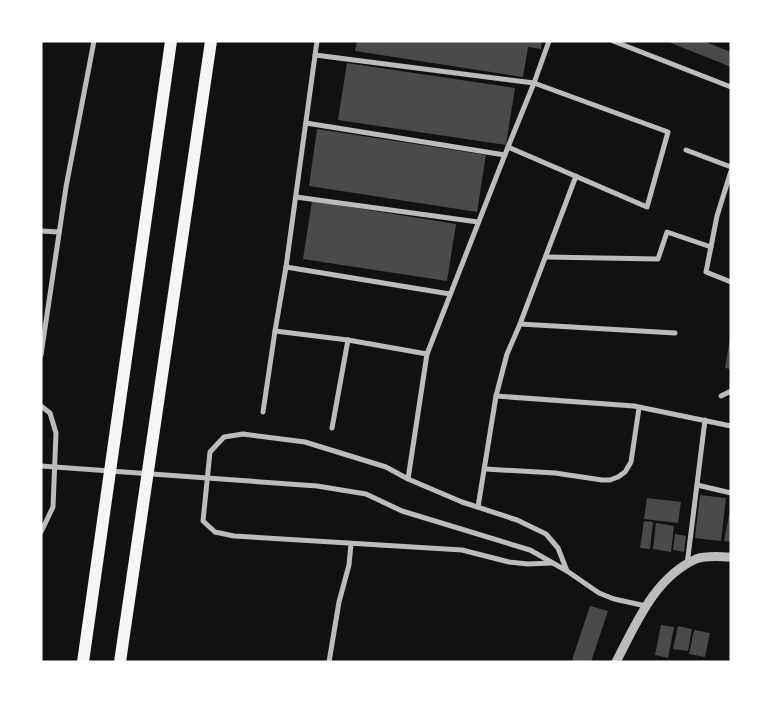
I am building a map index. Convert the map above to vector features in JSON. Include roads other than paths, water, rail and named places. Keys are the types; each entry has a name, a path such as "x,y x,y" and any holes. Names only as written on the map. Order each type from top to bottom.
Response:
{"highway":[{"path":"83,662 171,41"},
{"path":"120,662 210,41"}],"street":[{"path":"41,354 59,232 94,41"},
{"path":"264,412 317,41"},
{"path":"408,479 427,354 549,41"},
{"path":"613,41 731,87"},
{"path":"315,55 534,83 668,132 647,207 508,147"},
{"path":"306,123 505,155"},
{"path":"686,150 731,168"},
{"path":"731,172 722,200 706,272 731,282"},
{"path":"478,506 496,396 507,354 576,176"},
{"path":"296,197 478,222"},
{"path":"41,231 59,232"},
{"path":"546,257 658,259 667,232 711,247"},
{"path":"286,267 450,294"},
{"path":"41,304 48,304"},
{"path":"520,324 675,333"},
{"path":"275,330 348,340 427,354"},
{"path":"332,428 348,340"},
{"path":"721,396 731,391"},
{"path":"496,396 564,400 639,408 731,426"},
{"path":"41,406 50,413 56,433 53,507 41,532"},
{"path":"485,469 555,473 602,480 618,477 625,472 631,462 639,408"},
{"path":"687,565 705,420"},
{"path":"552,563 528,564 509,562 462,550 234,536 215,532 203,521 210,452 224,436 243,434 305,442 386,467 408,479 462,502 518,520 546,534 558,548 567,571"},
{"path":"41,466 317,486 366,494 402,511 530,550 567,571 599,594 646,606"},
{"path":"697,485 731,493"},
{"path":"329,662 339,602 349,565 351,544"},
{"path":"616,662 646,606 662,584 697,558 731,557"}]}
